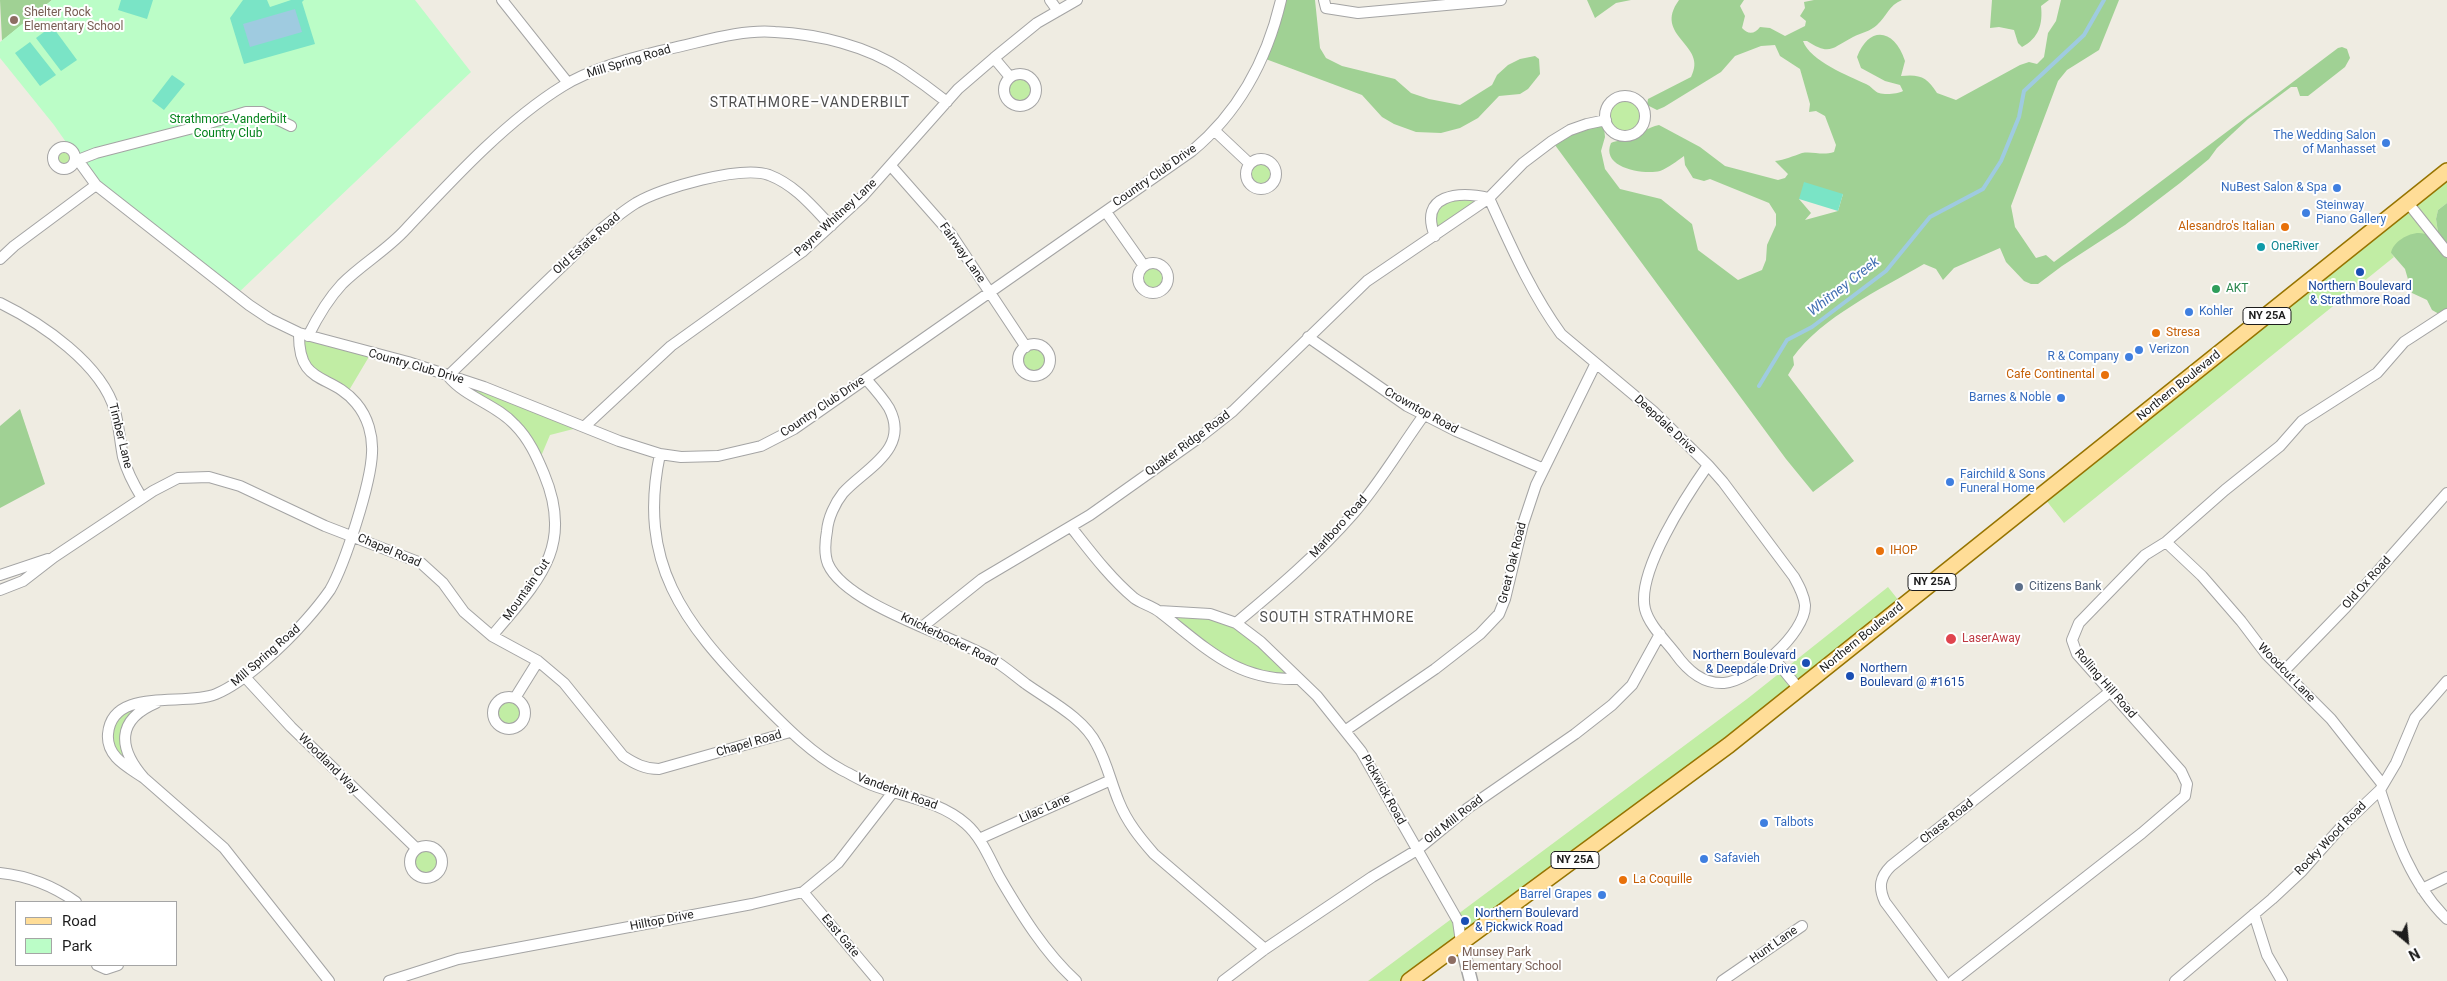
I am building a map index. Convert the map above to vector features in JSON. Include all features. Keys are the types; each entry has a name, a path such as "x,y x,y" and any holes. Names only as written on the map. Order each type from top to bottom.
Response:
{"main road":[{"name":"Northern Boulevard","path":"1409,981 1688,776 2447,171"}],"street":[{"path":"502,0 568,84"},
{"path":"1050,0 1058,11"},
{"name":"Payne Whitney Lane","path":"585,426 671,346 724,307 780,270 831,226 863,196 947,102 994,58 1037,22 1077,0"},
{"name":"Country Club Drive","path":"291,126 262,112 246,112 193,128 77,158 96,185 249,305 270,319 304,334 408,362 484,387 619,441 660,454 681,457 718,456 761,446 794,429 1186,155 1215,131 1234,109 1250,84 1269,42 1281,0"},
{"path":"1324,0 1326,8 1358,13 1501,0"},
{"name":"Mill Spring Road","path":"329,981 224,848 144,778 116,757 108,742 111,723 117,713 127,706 142,702 194,699 214,695 229,688 288,639 329,591 338,574 370,471 372,452 370,429 356,403 312,374 304,364 298,348 304,334 344,283 393,243 452,180 519,118 568,84 602,68 647,54 731,35 774,31 817,38 869,52 902,69 947,102"},
{"path":"994,58 1010,78"},
{"name":"Quaker Ridge Road","path":"922,627 982,578 1070,527 1200,437 1233,411 1367,281 1489,198 1523,163 1561,134 1587,124 1606,120"},
{"path":"1215,131 1250,164"},
{"name":"Fairway Lane","path":"891,166 951,234 1026,347"},
{"name":"Old Estate Road","path":"448,376 599,231 625,210 647,198 709,179 745,172 756,172 769,175 793,188 831,226"},
{"path":"0,259 14,246 96,185"},
{"path":"1435,236 1430,226 1430,215 1441,200 1461,194 1489,198"},
{"name":"Deepdale Drive","path":"1489,198 1513,251 1552,321 1572,345 1652,411 1708,465 1757,526 1794,577 1805,606 1801,623 1790,639 1772,656 1738,680 1725,683 1712,682 1699,677 1686,668 1660,634"},
{"path":"2408,202 2447,252"},
{"path":"1106,212 1144,266"},
{"name":"Timber Lane","path":"0,303 48,329 76,354 103,386 114,409 123,458 131,480 142,498"},
{"name":"Rolling Hill Road","path":"1953,981 2142,833 2185,796 2186,784 2181,771 2077,654 2073,645 2074,632 2083,619 2145,555 2166,542 2219,495 2280,446 2302,421 2377,373 2404,342 2447,314"},
{"name":"Crowntop Road","path":"1308,337 1388,394 1424,415 1544,469"},
{"name":"Great Oak Road","path":"1346,730 1435,669 1495,620 1505,599 1523,524 1544,469 1595,365"},
{"name":"Mountain Cut","path":"448,376 463,391 502,413 530,443 539,461 555,506 556,532 548,562 521,602 492,636"},
{"name":"Knickerbocker Road","path":"866,379 890,410 892,438 882,459 844,493 835,506 827,526 825,540 828,563 837,578 868,600 990,658 1080,722 1097,745 1126,816 1138,836 1154,854 1265,949"},
{"name":"Marlboro Road","path":"1236,623 1314,554 1353,514 1385,473 1424,415"},
{"name":"Vanderbilt Road","path":"660,454 652,509 654,534 664,573 672,591 705,642 790,732 840,769 871,785 941,808 968,826 978,839 1000,879 1051,956 1076,981"},
{"path":"1660,634 1648,617 1645,605 1645,592 1651,568 1680,504 1708,465"},
{"name":"Chapel Road","path":"0,590 23,581 54,557 142,498 178,478 209,477 240,486 325,526 421,563 443,583 464,612 492,636 538,661 564,683 623,756 647,769 659,769 692,761 790,732"},
{"name":"Old Ox Road","path":"2284,671 2346,607 2447,492"},
{"name":"Pickwick Road","path":"1070,527 1130,594 1159,611 1212,654 1235,667 1261,676 1278,680 1297,679"},
{"name":"Woodcut Lane","path":"2166,542 2202,576 2241,621 2266,654 2331,719 2381,787 2397,842 2422,889 2447,919"},
{"name":"Chapel Road","path":"0,575 54,557"},
{"name":"Pickwick Road","path":"1159,611 1210,614 1236,623 1262,642 1297,679 1317,696 1346,730 1370,766 1458,921 1462,942"},
{"name":"Old Mill Road","path":"1223,981 1265,949 1372,877 1417,850 1468,808 1575,734 1622,697 1632,685 1660,634"},
{"path":"1772,656 1799,689"},
{"path":"515,698 538,661"},
{"name":"Woodland Way","path":"244,676 291,727 416,848"},
{"name":"Rocky Wood Road","path":"2174,981 2302,871 2342,826 2381,787 2396,763 2415,718 2447,681"},
{"name":"Chase Road","path":"1944,981 1885,902 1880,888 1882,877 1891,866 2111,691"},
{"name":"Mill Spring Road","path":"144,778 133,765 126,750 125,733 131,721 141,712 162,701"},
{"name":"Lilac Lane","path":"978,839 1111,780"},
{"name":"Hilltop Drive","path":"389,981 458,960 752,904 803,892 838,863 893,792"},
{"path":"0,873 28,877 42,882 74,901"},
{"path":"2422,889 2447,877"},
{"name":"East Gate","path":"803,892 878,981"},
{"path":"2254,914 2266,955 2282,981"},
{"name":"Hunt Lane","path":"1729,979 1802,926"},
{"path":"1462,942 1471,981"},
{"path":"99,966 106,969 115,966"}],"green space":[{"name":"Shelter Rock Elementary School","path":"0,0 52,0 2,41"},
{"name":"Strathmore-Vanderbilt Country Club","path":"52,0 415,0 471,72 236,295 96,185 54,125 0,58 0,42"},
{"path":"121,0 153,0 147,19 118,10"},
{"path":"243,0 267,0 270,7 291,0 304,0 302,2 315,44 244,64 230,18"},
{"path":"1281,0 1315,0 1320,48 1326,58 1342,66 1395,79 1411,93 1429,99 1460,105 1492,85 1497,75 1508,65 1520,59 1535,56 1539,59 1540,74 1528,89 1520,94 1499,96 1478,118 1460,128 1441,133 1416,132 1394,124 1382,117 1362,95 1263,58"},
{"path":"1587,0 1631,0 1616,3 1595,18"},
{"path":"1679,0 1744,0 1740,6 1745,16 1742,28 1744,30 1751,33 1760,27 1770,28 1785,36 1805,26 1806,21 1800,16 1805,8 1804,2 1814,0 1902,0 1891,8 1875,27 1831,49 1821,48 1803,41 1813,55 1822,61 1868,85 1877,92 1888,94 1903,91 1900,85 1885,81 1861,68 1857,57 1862,46 1869,39 1882,35 1889,37 1901,51 1905,61 1901,76 1918,76 1930,83 1937,93 1956,100 2020,65 2029,62 2037,64 2044,57 2048,33 2056,21 2061,0 2119,0 2099,50 2067,70 2058,81 2011,206 2015,227 2036,258 2046,255 2054,262 2338,48 2347,49 2350,58 2345,67 2308,96 2300,96 2297,87 2291,87 2248,119 2217,148 2209,159 2180,183 2125,225 2038,284 2024,281 2006,262 2000,248 1954,268 1943,280 1936,269 1924,264 1853,305 1820,329 1793,357 1794,365 1788,375 1854,461 1813,492 1786,459 1552,141 1598,125 1604,127 1605,137 1601,151 1605,169 1620,189 1661,199 1692,224 1698,250 1738,280 1762,270 1766,260 1767,245 1776,225 1776,214 1769,203 1710,179 1704,181 1693,178 1685,165 1684,156 1660,171 1644,172 1625,168 1617,164 1612,158 1609,152 1611,143 1628,139 1659,125 1700,147 1725,166 1778,180 1785,178 1788,174 1775,161 1802,153 1825,154 1834,152 1836,145 1825,116 1816,111 1809,112 1810,104 1800,69 1780,56 1775,45 1761,46 1735,56 1721,72 1664,107 1657,110 1647,105 1648,99 1691,77 1695,66 1693,56 1672,23 1673,13","holes":["1843,194 1838,211 1805,220 1811,213 1799,199"]},
{"path":"1992,0 2049,0 2041,6 2039,30 2022,47 2018,43 2014,30 1999,27 1990,28"},
{"path":"52,26 77,60 61,71 36,38"},
{"path":"30,42 56,75 40,86 15,53"},
{"path":"1020,74 1032,78 1036,90 1032,102 1020,106 1008,102 1004,90 1008,78"},
{"path":"172,75 185,84 164,110 152,101"},
{"path":"1625,96 1639,102 1645,116 1639,130 1625,136 1611,130 1605,116 1611,102"},
{"path":"64,147 72,150 75,158 72,166 64,169 56,166 53,158 56,150"},
{"path":"1261,159 1272,163 1276,174 1272,185 1261,189 1250,185 1246,174 1250,163"},
{"path":"2447,172 2447,203 2438,210 2436,219 2439,239 2391,253 2394,257 2064,523 2042,495"},
{"path":"1804,182 1843,194 1838,211 1799,199"},
{"path":"1489,198 1435,236 1434,206 1441,200"},
{"path":"2447,203 2447,308 2439,314 2432,310 2427,300 2412,293 2405,269 2391,253 2398,242 2415,233 2427,234 2439,239 2436,219 2438,210"},
{"path":"1153,263 1164,267 1168,278 1164,289 1153,293 1142,289 1138,278 1142,267"},
{"path":"300,335 370,355 348,392 306,363"},
{"path":"1034,344 1040,345 1045,349 1049,354 1049,366 1045,371 1040,375 1034,376 1028,375 1023,371 1019,366 1018,360 1019,354 1023,349 1028,345"},
{"path":"470,382 585,426 550,435 539,461 516,426 463,391"},
{"path":"20,409 45,484 0,508 0,426"},
{"path":"1888,587 1903,606 1410,981 1368,981 1747,699"},
{"path":"1159,611 1224,617 1297,679 1252,675"},
{"path":"509,697 521,701 525,713 521,725 509,729 497,725 493,713 497,701"},
{"path":"151,705 125,733 133,765 121,763 108,733 117,713"},
{"path":"426,846 438,850 442,862 438,874 426,878 414,874 410,862 414,850"}],"water":[{"path":"295,9 302,32 250,47 243,24"}],"waterway":[{"name":"Whitney Creek","path":"1759,386 1787,340 1812,327 1886,271 1930,217 1983,189 2001,161 2019,117 2024,91 2084,35 2104,0"}],"place":[{"name":"Shelter Rock Elementary School","path":"14,20"},
{"name":"The Wedding Salon of Manhasset","path":"2386,143"},
{"name":"NuBest Salon & Spa","path":"2337,188"},
{"name":"Steinway Piano Gallery","path":"2306,213"},
{"name":"Alesandro's Italian","path":"2285,227"},
{"name":"OneRiver","path":"2261,247"},
{"name":"Northern Boulevard & Strathmore Road","path":"2360,272"},
{"name":"AKT","path":"2216,289"},
{"name":"Kohler","path":"2189,312"},
{"name":"Stresa","path":"2156,333"},
{"name":"Verizon","path":"2139,350"},
{"name":"R & Company","path":"2129,357"},
{"name":"Cafe Continental","path":"2105,375"},
{"name":"Barnes & Noble","path":"2061,398"},
{"name":"Fairchild & Sons Funeral Home","path":"1950,482"},
{"name":"IHOP","path":"1880,551"},
{"name":"Citizens Bank","path":"2019,587"},
{"name":"LaserAway","path":"1951,639"},
{"name":"Northern Boulevard & Deepdale Drive","path":"1806,663"},
{"name":"Northern Boulevard @ #1615","path":"1850,676"},
{"name":"Talbots","path":"1764,823"},
{"name":"Safavieh","path":"1704,859"},
{"name":"La Coquille","path":"1623,880"},
{"name":"Barrel Grapes","path":"1602,895"},
{"name":"Northern Boulevard & Pickwick Road","path":"1465,921"},
{"name":"Munsey Park Elementary School","path":"1452,960"}],"district":[{"name":"STRATHMORE–VANDERBILT","path":"810,103"},
{"name":"SOUTH STRATHMORE","path":"1337,618"}]}
